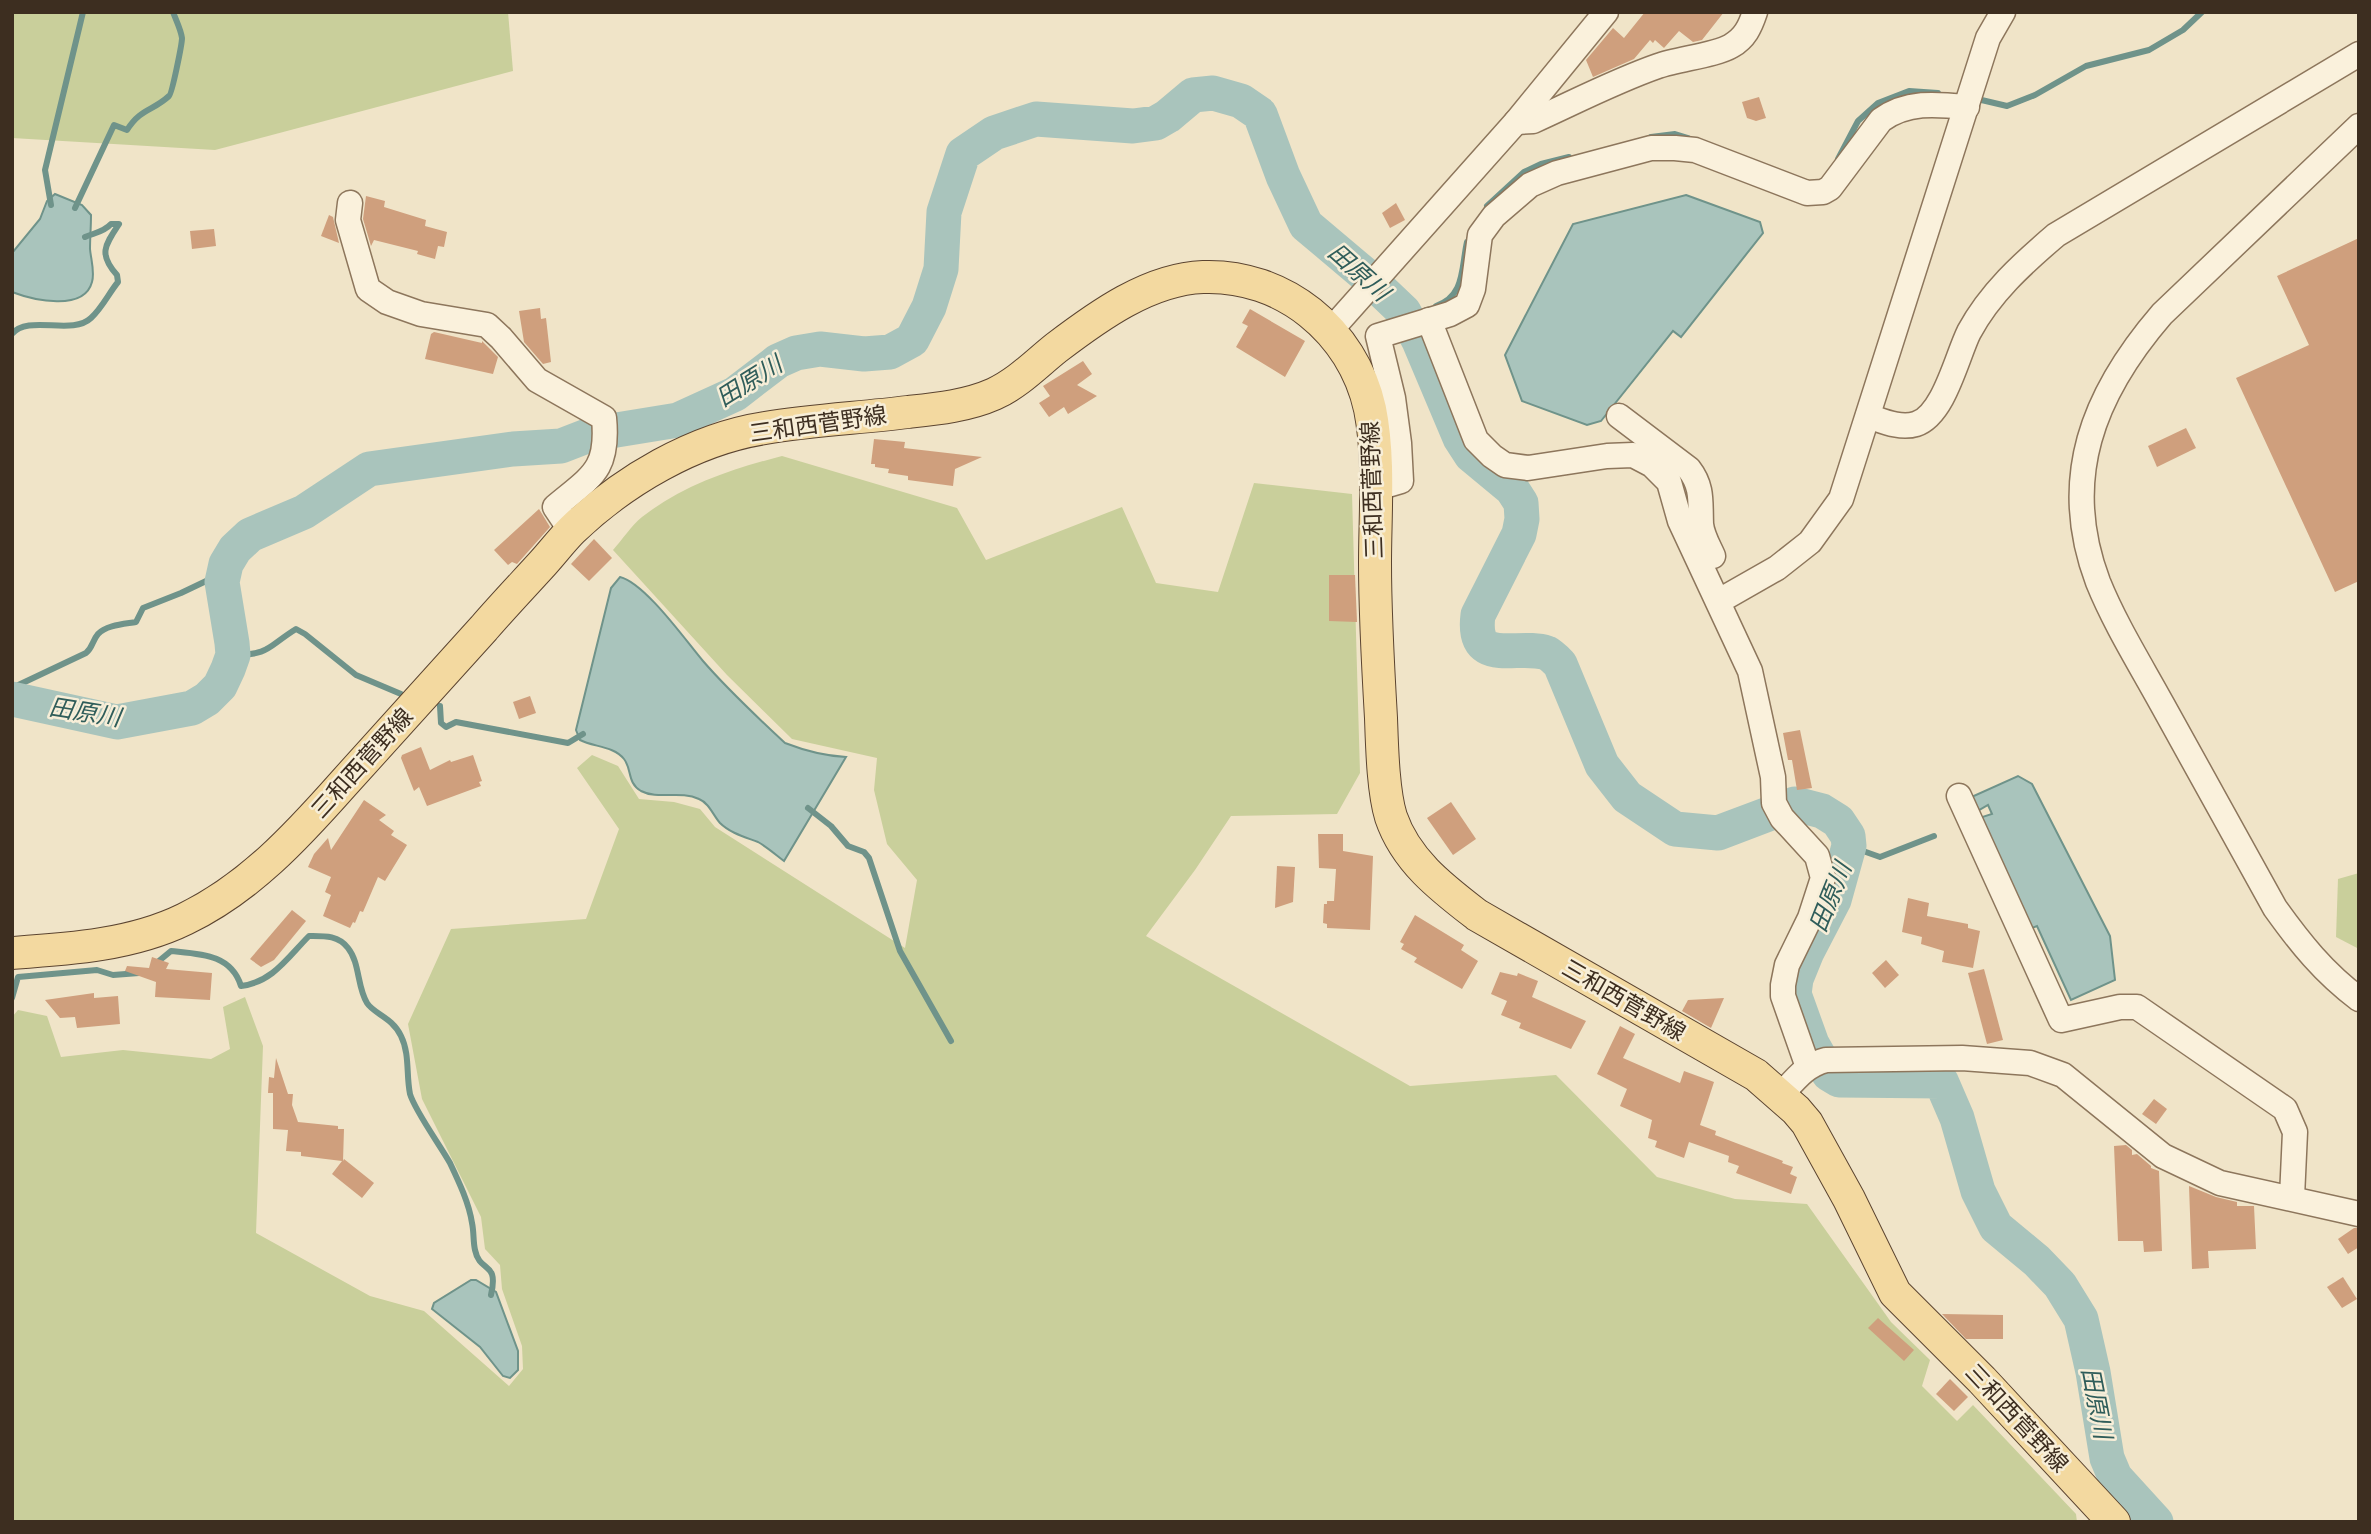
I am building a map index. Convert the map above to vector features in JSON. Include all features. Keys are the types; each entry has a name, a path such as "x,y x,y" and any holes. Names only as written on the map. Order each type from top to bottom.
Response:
{"main road":[{"name":"三和西菅野線","path":"12,953 68,949 127,939 179,922 222,899 269,863 314,817 571,531 623,488 683,454 761,428 949,407 994,394 1028,373 1056,348 1143,291 1183,279 1221,278 1263,285 1311,311 1330,331 1345,348 1367,398 1373,430 1382,759 1391,816 1411,855 1434,883 1477,915 1756,1075 1780,1096 1807,1123 1849,1199 1895,1293 1982,1380 2114,1522"}],"street":[{"path":"1330,331 1516,122 1606,12"},
{"path":"1516,122 1534,121 1654,67 1728,48 1742,38 1750,27 1755,12"},
{"path":"1725,598 1777,568 1810,542 1841,499 1988,38 2003,12"},
{"path":"1868,416 1900,426 1917,424 1929,415 1941,400 1969,333 1983,308 2025,261 2056,236 2359,54"},
{"path":"1374,489 1401,481 1393,398 1378,336 1450,314 1467,305 1474,289 1480,235 1494,216 1530,185 1557,173 1651,148 1675,148 1695,150 1815,194 1823,192 1835,182 1881,120 1892,112 1921,104 1970,99"},
{"path":"2359,126 2162,314 2143,336 2111,383 2098,411 2089,438 2081,492 2089,553 2112,612 2275,908 2305,950 2333,980 2359,999"},
{"path":"350,203 348,220 368,289 387,302 421,314 487,325 537,380 604,418 607,444 597,471 555,507 571,531"},
{"path":"1419,323 1476,440 1492,456 1505,465 1528,468 1607,456 1633,455 1652,465 1669,482 1680,521 1725,598"},
{"path":"1619,416 1689,469 1698,480 1704,539 1753,682 1778,810 1817,856 1823,878 1810,918 1787,965 1783,985 1783,996 1816,1063"},
{"path":"1959,796 2061,1020 2120,1007 2137,1007 2285,1109 2295,1132 2292,1197"},
{"path":"1780,1096 1816,1063 1962,1058 2030,1063 2063,1075 2163,1156 2220,1183 2359,1214"}],"green space":[{"path":"12,12 508,12 513,71 215,150 12,138"},
{"path":"782,456 957,508 986,560 1122,507 1156,583 1218,592 1254,483 1352,494 1360,773 1337,814 1231,816 1146,936 1410,1086 1556,1075 1657,1177 1735,1199 1807,1204 1891,1322 1930,1360 1922,1386 1957,1421 1973,1405 2076,1514 2077,1522 12,1522 12,1017 18,1010 47,1016 61,1057 123,1050 211,1059 230,1049 223,1007 245,997 263,1046 256,1233 370,1296 424,1311 509,1386 523,1369 522,1346 502,1289 500,1265 485,1249 481,1217 422,1099 408,1024 451,929 586,919 619,829 577,768 592,755 618,766 639,799 674,802 700,809 715,827 905,948 917,880 887,844 874,790 877,758 792,739 727,675 613,550 642,517 674,496 727,473"},
{"path":"2359,873 2359,949 2336,937 2338,879"}],"water":[{"path":"55,194 82,205 91,215 92,282 87,291 69,300 44,300 12,292 12,253 40,219 47,201"},
{"path":"1686,195 1760,222 1763,233 1681,337 1673,331 1601,421 1587,425 1522,401 1505,355 1573,224"},
{"path":"620,577 653,601 722,682 785,743 846,757 784,861 758,842 724,826 699,799 641,791 634,784 620,755 580,740 576,730 611,588"},
{"path":"2018,776 2032,784 2110,936 2115,980 2071,1000 2037,926 2027,930 1976,819 1992,814 1988,805 1974,813 1967,799"},
{"path":"471,1280 476,1280 496,1292 518,1351 518,1370 510,1378 503,1376 480,1347 432,1309 434,1303"}],"building":[{"path":"1645,12 1724,12 1702,40 1693,42 1679,31 1664,48 1655,40 1653,43 1650,40 1634,59 1593,77 1586,60 1613,28 1624,38"},
{"path":"1759,97 1766,118 1756,121 1747,118 1742,102"},
{"path":"366,196 385,201 384,207 426,220 425,226 447,232 444,247 438,246 435,259 417,254 418,251 374,240 371,246 363,219"},
{"path":"1396,203 1405,220 1390,228 1382,213"},
{"path":"329,215 333,217 339,243 321,236"},
{"path":"214,229 216,246 192,249 190,231"},
{"path":"2359,238 2359,581 2335,592 2236,378 2309,345 2277,276"},
{"path":"540,308 541,319 546,318 551,362 543,364 524,342 519,311"},
{"path":"1250,309 1305,341 1285,377 1236,347 1248,326 1242,323"},
{"path":"434,332 482,341 498,357 493,374 425,359 431,334"},
{"path":"1083,361 1092,374 1077,385 1097,396 1068,414 1064,407 1049,417 1039,403 1050,396 1043,386"},
{"path":"2186,428 2196,448 2157,467 2148,446"},
{"path":"874,439 905,442 904,448 982,457 955,469 953,486 908,480 908,476 888,473 889,469 871,464"},
{"path":"539,509 550,527 517,564 512,562 508,565 494,550"},
{"path":"594,539 612,558 589,581 571,564"},
{"path":"1329,575 1355,575 1357,622 1329,621"},
{"path":"530,696 536,713 519,719 513,702"},
{"path":"1800,730 1812,788 1797,790 1792,760 1788,760 1783,733"},
{"path":"421,747 430,770 450,760 451,762 473,755 482,781 479,782 481,786 427,806 419,787 414,791 401,758 402,755"},
{"path":"364,800 386,815 379,820 394,831 391,835 407,845 385,881 378,877 363,912 360,911 350,928 323,916 331,895 325,892 331,877 308,867 314,854 328,838 331,850"},
{"path":"1451,802 1476,839 1453,855 1427,818"},
{"path":"1318,834 1343,834 1343,851 1373,856 1370,930 1327,928 1327,924 1323,923 1324,904 1334,901 1336,869 1319,868"},
{"path":"1277,866 1295,867 1293,902 1275,908"},
{"path":"1908,898 1929,903 1927,916 1968,924 1968,928 1980,931 1973,968 1942,962 1944,951 1921,944 1922,937 1902,932"},
{"path":"292,910 306,921 274,960 261,967 250,959"},
{"path":"1415,915 1464,945 1461,950 1478,961 1462,989 1414,962 1417,958 1401,949 1404,944 1400,942"},
{"path":"152,957 169,963 166,969 212,973 210,1000 155,997 156,982 125,971 127,966 149,968"},
{"path":"1886,960 1899,975 1885,988 1872,973"},
{"path":"1984,969 2003,1040 1987,1044 1968,973"},
{"path":"1500,972 1517,976 1518,973 1538,981 1532,997 1586,1021 1571,1049 1519,1028 1521,1023 1501,1015 1507,1001 1491,994"},
{"path":"94,993 94,998 118,996 120,1024 77,1028 75,1017 60,1018 45,1000"},
{"path":"1724,998 1711,1028 1682,1011 1688,1000"},
{"path":"1620,1026 1635,1034 1623,1058 1680,1083 1684,1071 1714,1082 1700,1125 1716,1131 1715,1135 1793,1167 1790,1174 1797,1177 1791,1194 1736,1173 1739,1166 1728,1162 1729,1156 1689,1142 1684,1158 1655,1147 1657,1141 1648,1138 1652,1120 1620,1106 1627,1089 1597,1074"},
{"path":"276,1058 288,1094 293,1094 292,1105 298,1122 344,1129 343,1161 344,1159 374,1183 362,1198 332,1174 342,1161 301,1156 301,1152 286,1151 288,1130 273,1129 273,1093 268,1093 269,1077 274,1078"},
{"path":"2154,1099 2167,1109 2156,1124 2142,1114"},
{"path":"2126,1145 2132,1150 2132,1155 2137,1154 2151,1168 2159,1171 2162,1251 2144,1252 2143,1241 2118,1241 2114,1146"},
{"path":"2189,1186 2237,1202 2237,1206 2254,1206 2256,1249 2208,1251 2209,1268 2192,1269"},
{"path":"2354,1228 2359,1228 2359,1247 2348,1254 2338,1239"},
{"path":"2343,1277 2357,1299 2342,1308 2327,1287"},
{"path":"1942,1314 2003,1315 2003,1339 1966,1339"},
{"path":"1878,1318 1914,1350 1904,1361 1868,1328"},
{"path":"1950,1379 1968,1397 1954,1411 1936,1394"}],"waterway":[{"path":"51,205 45,170 83,12"},
{"path":"75,208 114,125 127,130 137,118 169,96 182,38 173,12"},
{"path":"1973,98 2007,106 2035,95 2086,66 2149,50 2183,30 2202,12"},
{"path":"1838,159 1858,121 1878,103 1909,91 1938,93"},
{"name":"田原川","path":"12,699 117,722 192,708 207,699 220,686 233,655 222,582 226,564 235,549 250,535 304,512 369,469 513,449 561,446 592,434 678,420 735,394 778,361 796,353 820,349 864,354 890,352 912,340 929,307 941,269 944,212 963,154 994,133 1036,119 1133,126 1156,123 1193,95 1213,93 1241,101 1260,114 1283,176 1306,225 1404,312 1460,438 1471,455 1512,489 1521,503 1519,534 1478,615 1478,632 1482,642 1489,648 1499,650 1547,653 1557,661 1602,765 1627,797 1675,829 1718,833 1795,804 1822,811 1838,821 1848,836 1849,846 1834,900 1796,979 1794,994 1812,1044 1829,1074 1839,1080 1941,1081 1957,1118 1978,1191 1996,1227 2037,1261 2060,1285 2081,1319 2107,1458 2115,1477 2156,1522"},
{"path":"1651,137 1675,134 1688,138"},
{"path":"1487,206 1524,172 1541,164 1569,157"},
{"path":"12,334 19,328 28,326 83,323 99,310 118,282 117,275 107,261 106,249 119,224 111,224 102,231 85,237"},
{"path":"1436,306 1452,296 1457,288 1467,242"},
{"path":"12,688 86,653 101,631 136,622 143,608 225,572"},
{"path":"233,655 262,652 296,629 356,675 401,694"},
{"path":"440,706 441,723 446,727 456,722 568,743 583,734"},
{"path":"808,808 831,826 848,846 864,852 869,858 900,951 951,1041"},
{"path":"1849,846 1880,857 1934,836"},
{"path":"154,965 171,951 203,955 230,967 241,986 252,984 271,974 309,936 330,937 344,944 355,961 367,1003 393,1024 401,1036 406,1050 410,1094 422,1119 450,1163 463,1193 471,1215 477,1257 493,1277 491,1295"},
{"path":"12,998 18,977 97,970 113,975 139,973"}]}
